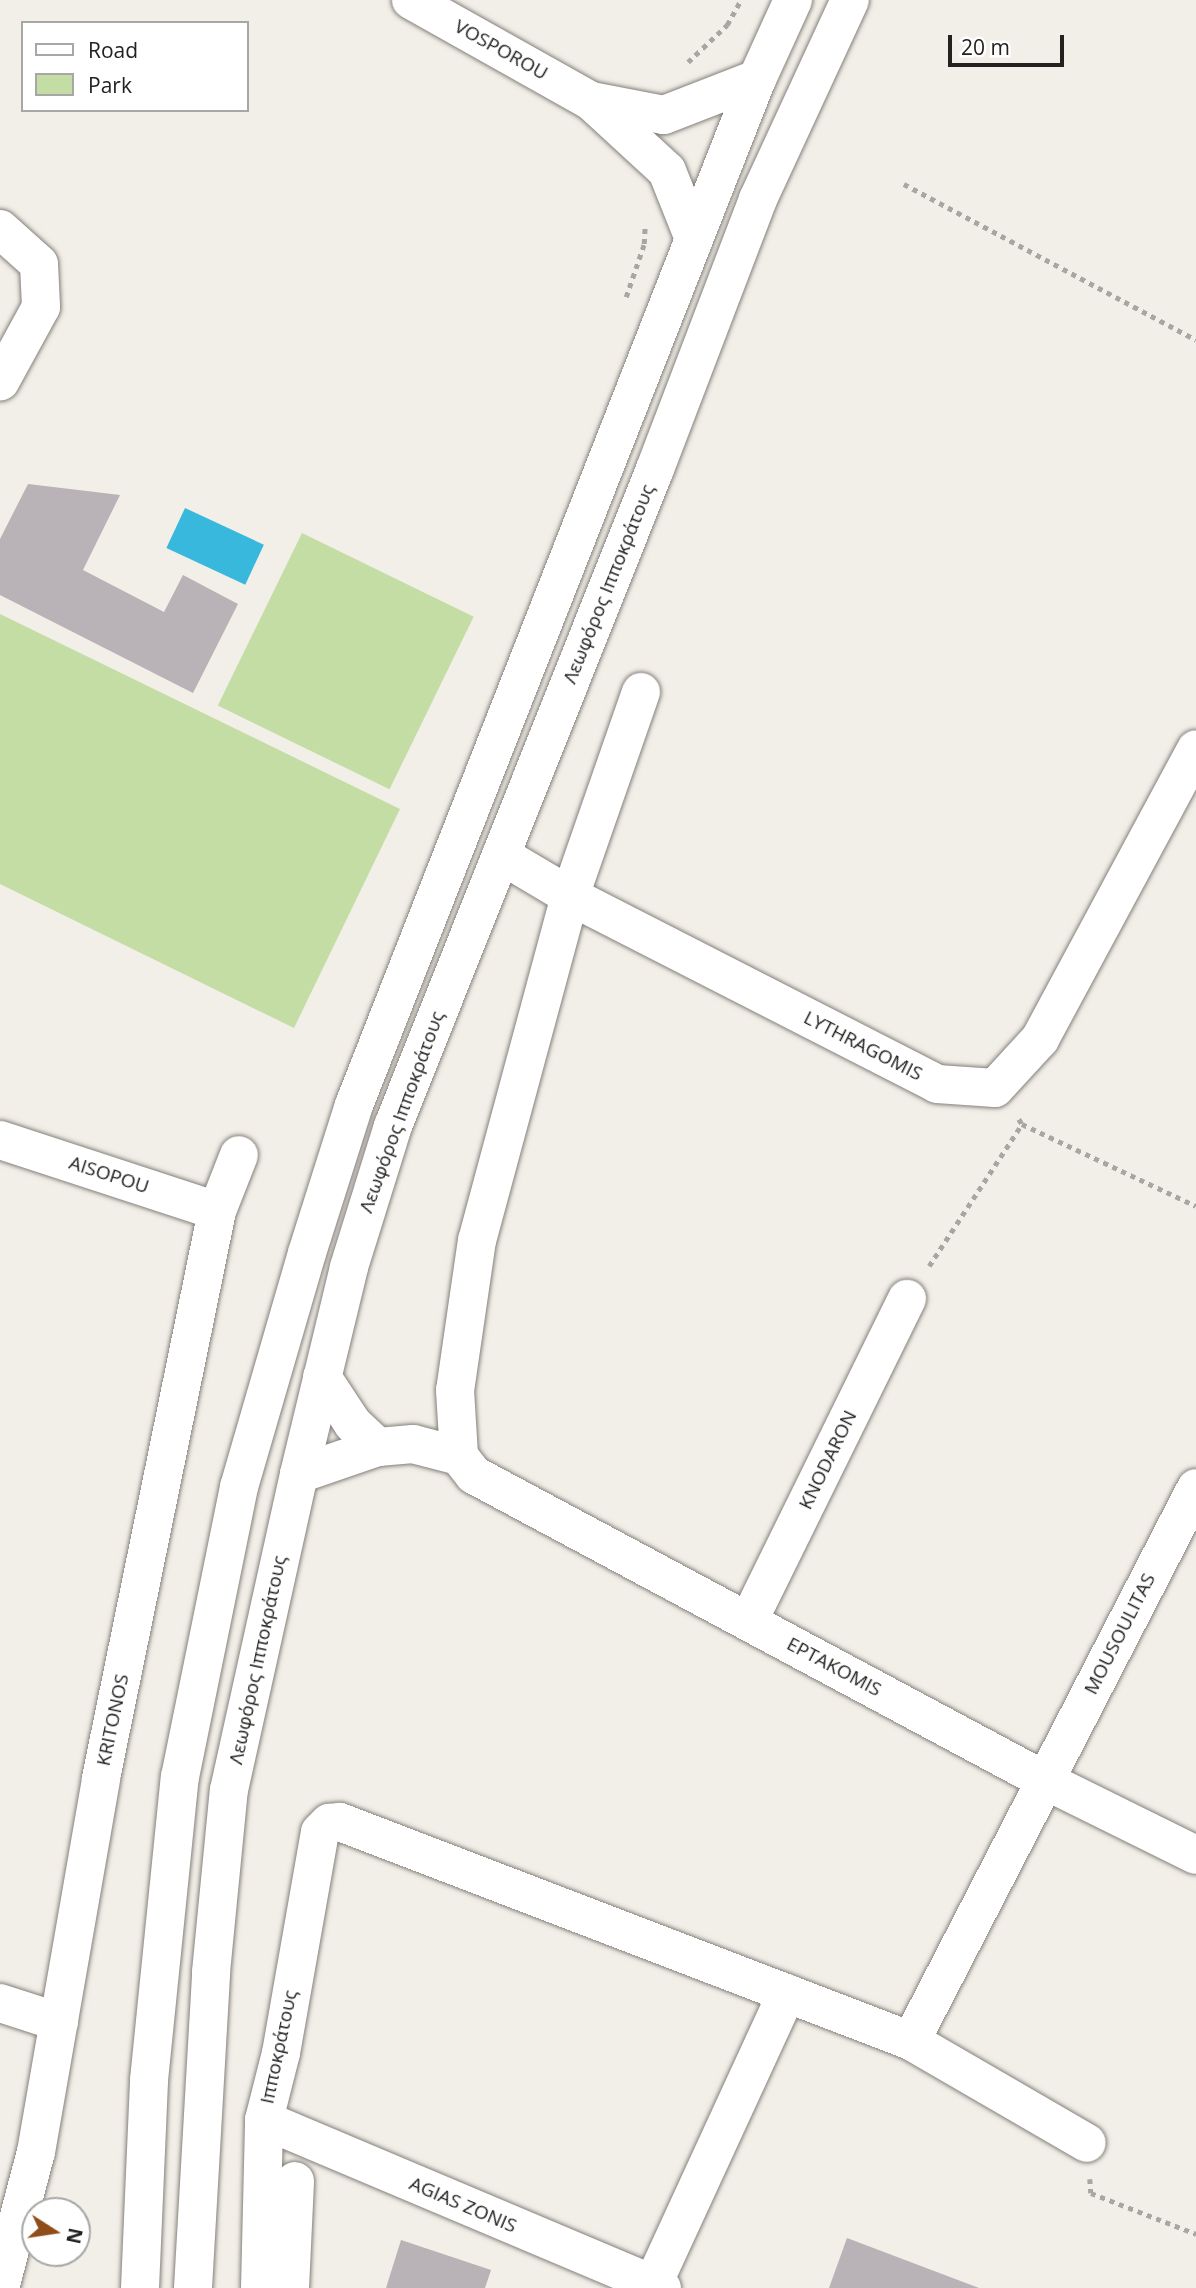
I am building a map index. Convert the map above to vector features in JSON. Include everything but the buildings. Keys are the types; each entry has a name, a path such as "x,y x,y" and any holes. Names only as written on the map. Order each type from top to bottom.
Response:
{"street":[{"name":"VOSPOROU","path":"411,0 591,101"},
{"path":"140,2288 149,2080 180,1777 239,1487 307,1253 354,1105 757,79 793,0"},
{"name":"Λεωφόρος Ιπποκράτους","path":"193,2288 211,1972 229,1790 299,1474 349,1267 393,1126 758,199 850,0"},
{"path":"591,101 664,115 757,79"},
{"path":"591,101 667,171 694,239"},
{"path":"0,229 39,264 41,307 0,382"},
{"path":"466,1465 455,1390 477,1240 570,896 641,692"},
{"path":"995,1087 1040,1039 1196,749"},
{"name":"LYTHRAGOMIS","path":"500,855 570,896 937,1084 995,1087"},
{"name":"AISOPOU","path":"0,1140 217,1211"},
{"name":"KRITONOS","path":"0,2288 36,2152 101,1778 217,1211 239,1154"},
{"name":"KNODARON","path":"748,1620 907,1299"},
{"path":"322,1377 353,1424 378,1447"},
{"name":"EPTAKOMIS","path":"299,1474 378,1447 413,1444 466,1465 1044,1780 1196,1855"},
{"name":"MOUSOULITAS","path":"911,2041 1196,1488"},
{"name":"Ιπποκράτους","path":"260,2288 264,2120 281,2053 320,1832 329,1823 340,1822 787,1993"},
{"path":"658,2286 787,1993 911,2041 1087,2143"},
{"path":"0,2003 59,2022"},
{"name":"AGIAS ZONIS","path":"264,2120 658,2286"},
{"path":"290,2288 295,2181"}],"path":[{"path":"687,63 727,25 741,0"},
{"path":"904,184 1196,340"},
{"path":"995,1087 1023,1124 1196,1206"},
{"path":"907,1299 1023,1124"},
{"path":"1087,2143 1091,2193 1196,2234"}],"green space":[{"path":"302,533 474,617 390,789 218,706"},
{"path":"0,614 400,809 294,1028 0,884"}],"water":[{"path":"185,508 264,545 245,585 166,548"}]}
